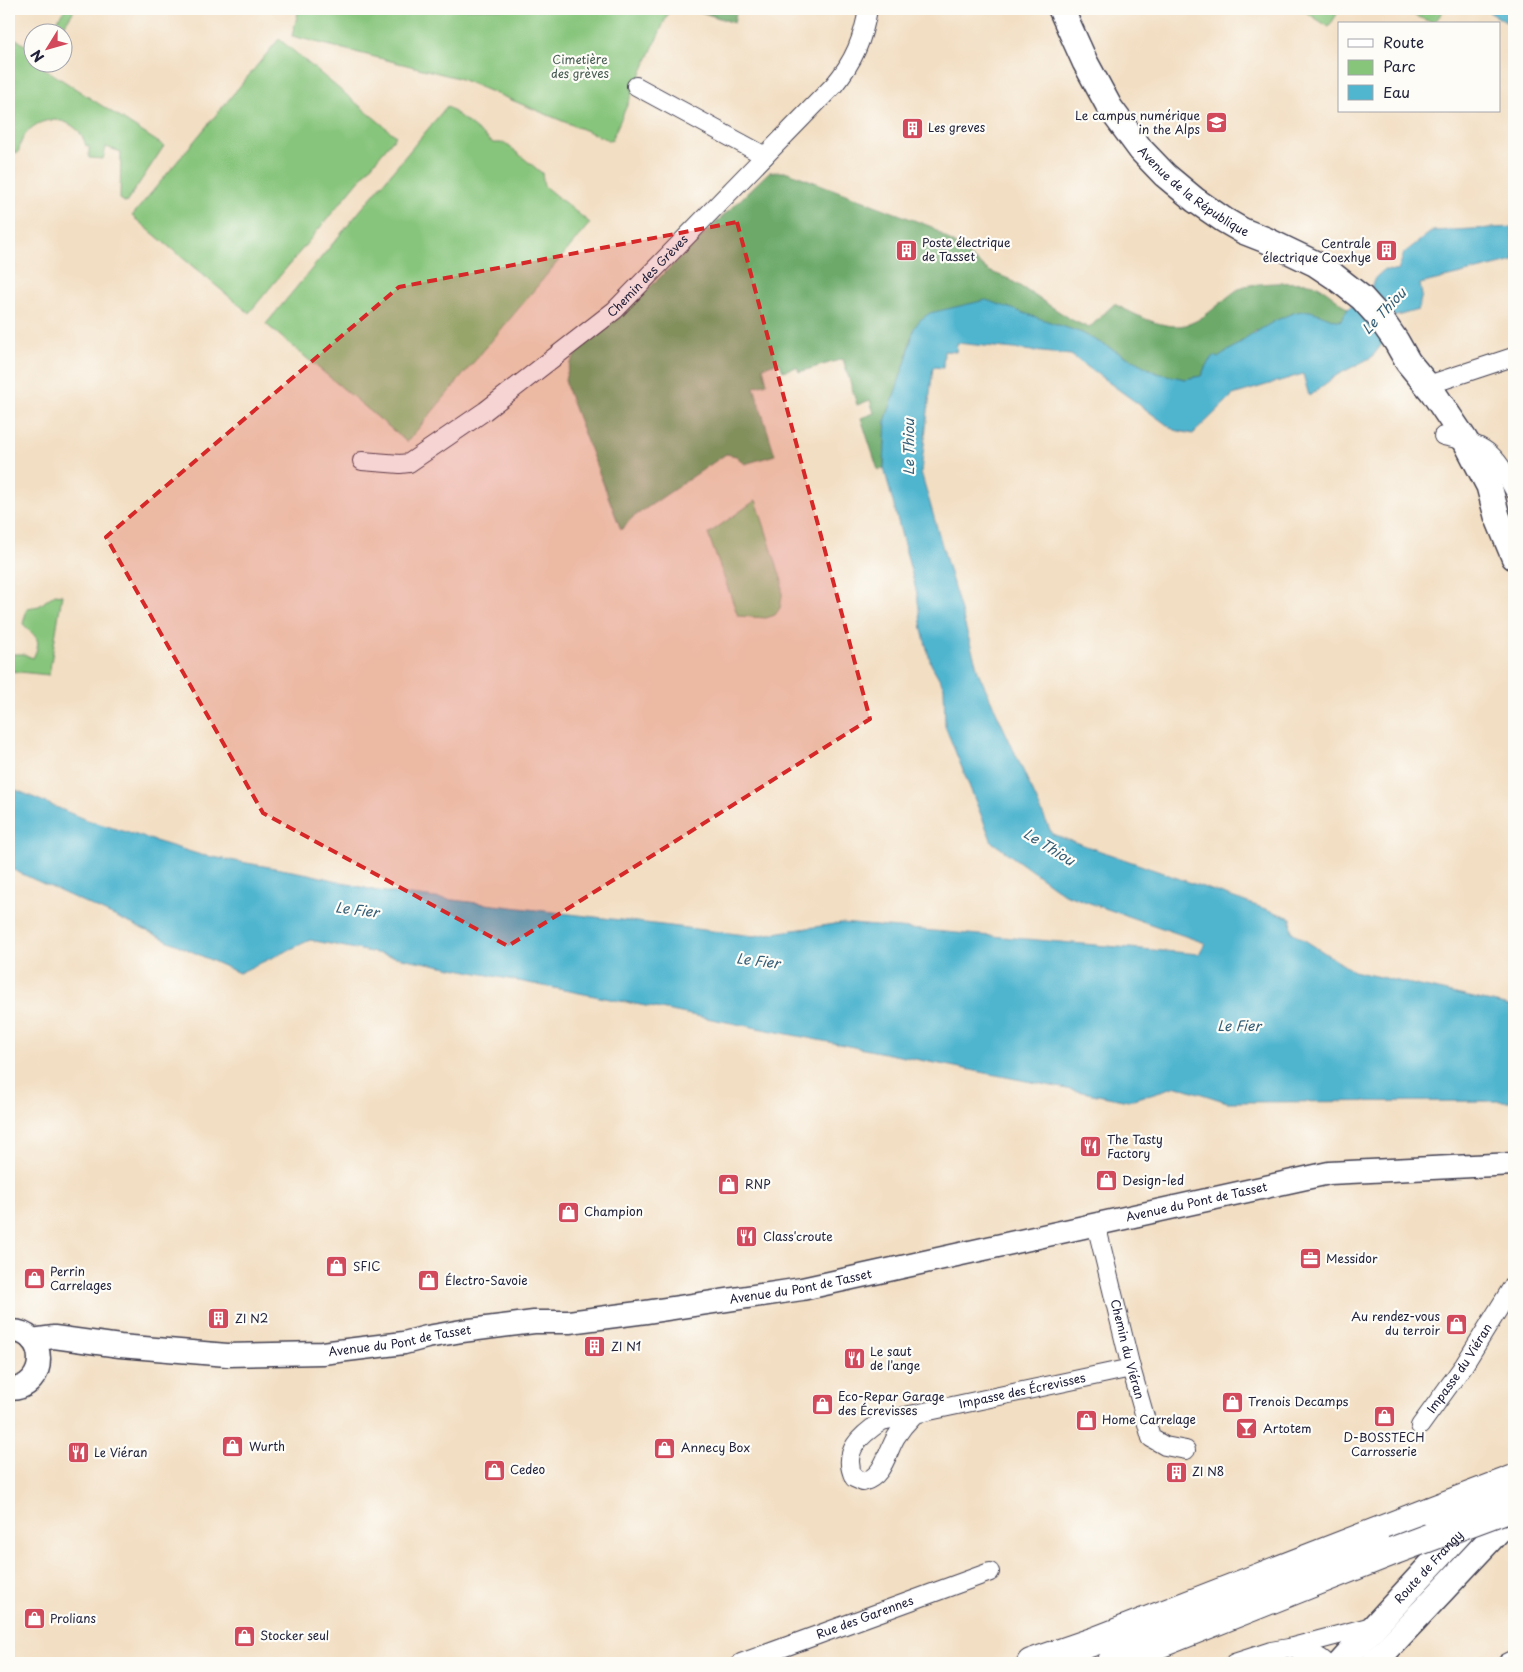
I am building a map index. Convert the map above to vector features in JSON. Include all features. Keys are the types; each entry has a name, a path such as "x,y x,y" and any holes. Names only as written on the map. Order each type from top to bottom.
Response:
{"highway":[{"path":"1032,1663 1095,1641 1514,1478"},
{"path":"1112,1663 1393,1551 1514,1506"}],"main road":[{"name":"Avenue de la République","path":"1061,9 1085,62 1110,108 1141,150 1165,175 1195,200 1242,231 1266,240 1316,264 1340,280 1362,298 1380,318 1408,362"},
{"path":"1408,362 1428,386 1454,438"},
{"path":"1408,362 1416,389 1489,486 1497,516 1514,557"},
{"name":"Route de Frangy","path":"1341,1663 1471,1521 1514,1471"},
{"name":"Route de Frangy","path":"1374,1663 1514,1514"}],"street":[{"name":"Chemin des Grèves","path":"362,460 400,464 409,463 486,411 614,310 766,156 849,67 862,36 868,9"},
{"path":"636,86 766,156"},
{"path":"1428,386 1514,357"},
{"path":"1454,438 1487,451 1500,464 1514,490"},
{"name":"Avenue du Pont de Tasset","path":"32,1340 54,1337 120,1346 227,1355 322,1353 404,1343 436,1336 534,1322 569,1322 802,1289 1329,1173 1514,1164"},
{"name":"Chemin du Viéran","path":"1096,1224 1131,1368 1151,1438 1165,1446 1186,1450"},
{"name":"Impasse du Viéran","path":"1420,1426 1490,1327 1514,1284"},
{"path":"9,1331 20,1332 32,1340 39,1352 39,1365 34,1377 22,1387 9,1389"},
{"path":"39,1365 81,1340"},
{"name":"Impasse des Écrevisses","path":"913,1416 1131,1368"},
{"name":"Rue des Garennes","path":"741,1663 990,1572"},
{"path":"1247,1662 1271,1651 1376,1625"},
{"path":"1288,1648 1311,1653 1326,1663"},
{"path":"1506,1663 1514,1659"}],"highlighted area":[{"path":"737,222 870,719 508,946 263,813 106,537 399,287"}],"green space":[{"path":"65,9 75,9 67,22 56,22"},
{"name":"Cimetière des grèves","path":"299,9 670,9 611,141 458,78 292,36"},
{"path":"692,9 737,9 734,23"},
{"path":"1301,9 1340,9 1329,27"},
{"path":"1411,9 1445,9 1435,22 1415,16"},
{"path":"9,34 22,43 22,72 50,72 164,146 126,203 120,199 121,152 106,147 103,159 89,158 89,146 86,146 82,136 68,123 50,120 32,127 25,135 18,153 9,151"},
{"path":"279,39 396,136 249,313 132,216"},
{"path":"447,106 493,143 505,143 542,173 544,186 590,223 407,442 266,324"},
{"path":"769,172 788,172 932,227 989,271 1009,279 1072,320 1089,328 1114,304 1160,324 1180,326 1189,324 1203,317 1242,287 1266,284 1314,284 1332,295 1348,309 1340,321 1334,320 1255,331 1218,359 1207,364 1201,376 1185,379 1157,374 1082,333 911,337 907,358 886,419 884,468 878,470 861,418 874,413 870,400 857,405 843,359 799,372 797,367 783,371 779,362 763,367 767,383 754,387 775,455 745,464 736,456 726,454 632,518 621,530 568,392 565,379 570,364 579,349 625,311"},
{"path":"756,500 782,581 780,608 775,615 766,618 738,616 708,534"},
{"path":"55,594 62,595 49,675 9,671 9,654 23,654 33,658 36,651 37,639 23,624 27,608 39,606"}],"water":[{"path":"1486,9 1514,9 1514,27 1489,12"},
{"name":"Le Fier","path":"1514,227 1514,261 1420,284 1422,295 1418,310 1393,317 1382,344 1372,357 1337,375 1309,396 1303,374 1233,395 1193,434 1174,430 1071,355 957,343 956,352 944,351 943,368 933,367 921,472 979,674 1052,834 1291,918 1292,932 1353,971 1514,1007 1514,1101 1227,1102 1177,1086 1128,1101 310,940 239,973 9,868 9,787 84,819 201,855 309,874 377,891 754,936 841,923 1199,954 1205,943 1064,894 992,842 945,726 944,687 931,664 922,630 917,594 884,468 886,419 907,358 914,328 920,320 930,313 986,300 1082,333 1157,373 1185,379 1201,376 1207,364 1214,356 1218,358 1262,328 1289,315 1300,311 1310,311 1340,321 1348,309 1368,294 1375,278 1384,270 1398,271 1404,253 1432,231"}],"place":[{"name":"Le campus numérique in the Alps","path":"1216,123"},
{"name":"Les greves","path":"912,128"},
{"name":"Poste électrique de Tasset","path":"906,250"},
{"name":"Centrale électrique Coexhye","path":"1387,251"},
{"name":"The Tasty Factory","path":"1091,1147"},
{"name":"Design-led","path":"1106,1181"},
{"name":"RNP","path":"729,1185"},
{"name":"Champion","path":"568,1212"},
{"name":"Class'croute","path":"747,1237"},
{"name":"Messidor","path":"1310,1259"},
{"name":"SFIC","path":"337,1267"},
{"name":"Perrin Carrelages","path":"34,1279"},
{"name":"Électro-Savoie","path":"429,1281"},
{"name":"ZI N2","path":"219,1319"},
{"name":"Au rendez-vous du terroir","path":"1456,1324"},
{"name":"ZI N1","path":"595,1347"},
{"name":"Le saut de l'ange","path":"854,1359"},
{"name":"Trenois Decamps","path":"1232,1402"},
{"name":"Eco-Repar Garage des Écrevisses","path":"822,1404"},
{"name":"D-BOSSTECH Carrosserie","path":"1384,1417"},
{"name":"Home Carrelage","path":"1086,1420"},
{"name":"Artotem","path":"1247,1429"},
{"name":"Wurth","path":"233,1447"},
{"name":"Annecy Box","path":"665,1448"},
{"name":"Le Viéran","path":"78,1453"},
{"name":"Cedeo","path":"494,1470"},
{"name":"ZI N8","path":"1176,1472"},
{"name":"Prolians","path":"34,1619"},
{"name":"Stocker seul","path":"244,1636"}],"water label":[{"name":"Le Thiou","path":"1384,311"},
{"name":"Le Thiou","path":"909,447"},
{"name":"Le Thiou","path":"1049,847"}]}
